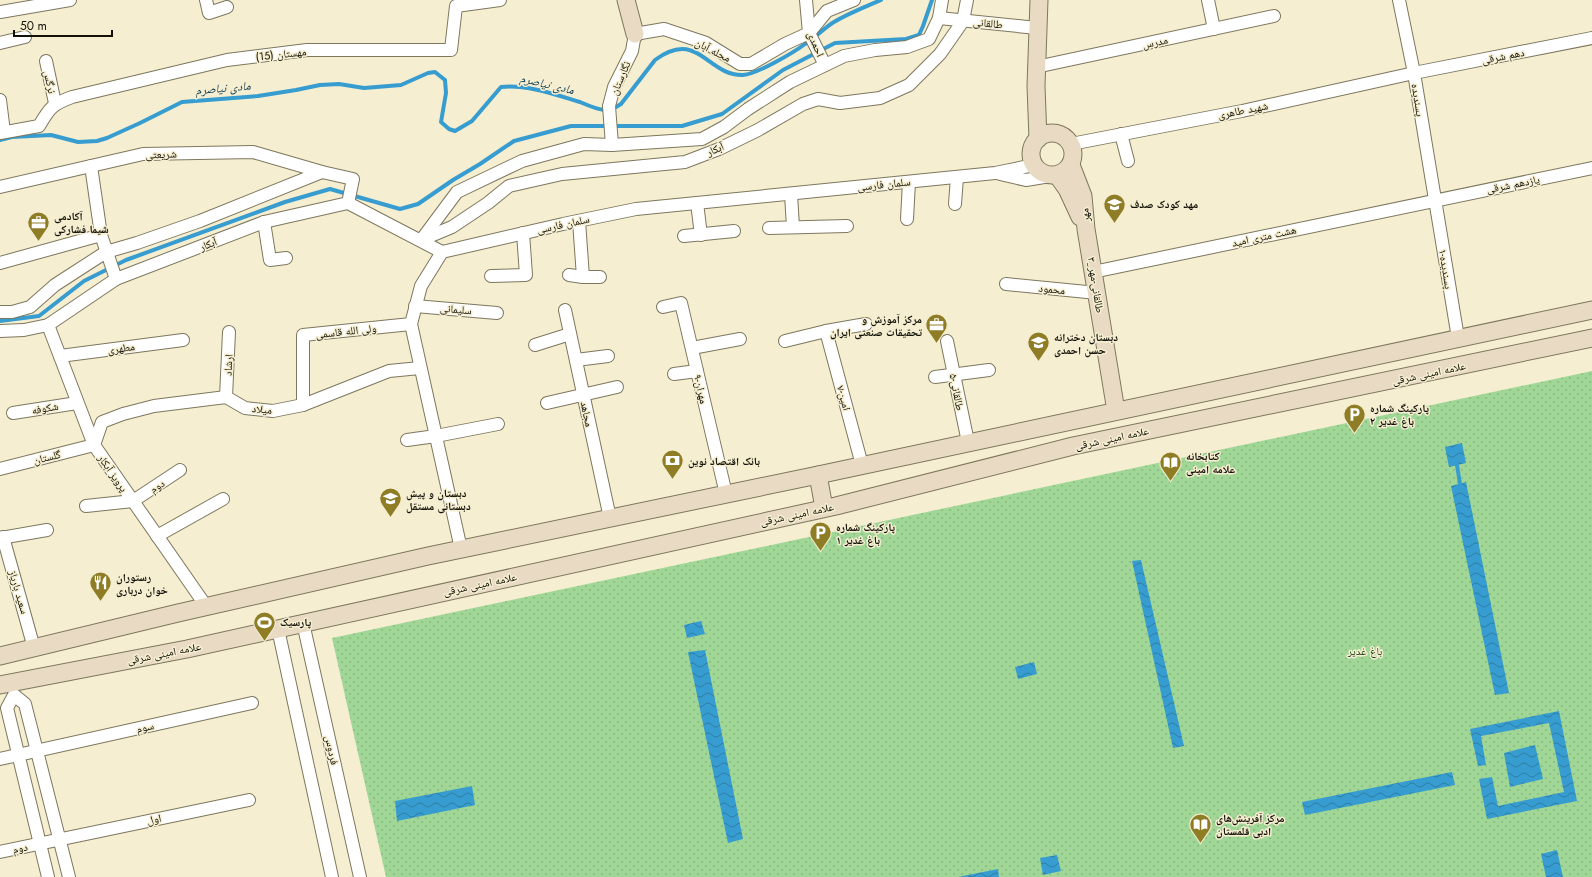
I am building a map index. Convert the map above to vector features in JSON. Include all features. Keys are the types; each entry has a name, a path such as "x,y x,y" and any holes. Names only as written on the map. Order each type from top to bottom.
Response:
{"main road":[{"path":"626,0 635,34"},
{"path":"1038,138 1036,67 1039,0"},
{"path":"1036,86 1050,122 1065,139 1073,154 1071,164 1067,169 1054,175 1038,170 1031,160 1032,148 1038,138 1048,133 1065,139"},
{"name":"مهر","path":"1071,164 1083,196 1086,229"},
{"name":"مهر","path":"1054,175 1067,189 1086,229"},
{"name":"۳_طالقانی-مهر","path":"1086,229 1116,411"},
{"path":"0,656 206,606 461,549 818,475 1592,310"},
{"name":"علامه امینی شرقی","path":"0,685 187,649 824,508 1073,446 1592,338"},
{"path":"818,475 824,508"}],"street":[{"path":"0,12 70,0"},
{"path":"206,0 209,13 227,7"},
{"name":"مهستان (15)","path":"55,103 72,97 227,60 307,50 451,50 456,6 483,1 500,0"},
{"name":"احمدی","path":"806,0 809,33 825,65"},
{"path":"809,33 827,11 854,0"},
{"name":"آبکار","path":"421,240 457,192 522,161 584,144 612,145 702,139 724,127 748,109 790,82 844,56 875,50 907,47 929,39 939,18 942,0"},
{"name":"آبکار","path":"421,240 452,227 488,203 509,186 562,174 685,162 719,149 758,130 803,104 818,98 840,103 880,98 909,85 940,54 963,21 968,0"},
{"path":"1208,0 1214,29"},
{"name":"پسندیده","path":"1399,0 1414,73 1435,200"},
{"name":"مدرس","path":"1036,67 1274,16"},
{"name":"طالقانی","path":"939,18 1037,28"},
{"name":"محله آبان","path":"635,34 664,29 706,43 740,64 751,64 785,44 809,33"},
{"name":"نگارستان","path":"612,145 610,106 614,87 632,52 635,34"},
{"path":"0,43 25,37"},
{"name":"دهم شرقی","path":"1414,73 1592,38"},
{"name":"نرگس","path":"46,61 55,103"},
{"name":"شهید طاهری","path":"1065,139 1121,134 1242,111 1414,73"},
{"path":"0,100 2,132 40,126 47,112 55,103"},
{"path":"1121,134 1128,161"},
{"name":"شریعتی","path":"0,187 143,154 253,152 322,172"},
{"name":"سلمان فارسی","path":"442,252 636,209 995,173 1034,165"},
{"path":"91,166 101,235 116,279"},
{"name":"یازدهم شرقی","path":"1435,200 1592,168"},
{"path":"0,312 12,312 30,307 55,285 106,252 200,221 322,172 353,179 348,203 442,252 421,286 411,324 461,549"},
{"name":"سلمان فارسی","path":"995,173 1026,180 1054,175"},
{"path":"954,204 957,177"},
{"path":"907,219 909,182"},
{"path":"791,194 793,227"},
{"name":"هشت متری امید","path":"1094,272 1435,200"},
{"name":"۱-پسندیده","path":"1435,200 1458,338"},
{"name":"آبکار","path":"0,331 24,330 48,325 116,279 264,222 348,203"},
{"path":"696,203 701,235"},
{"path":"579,221 583,277"},
{"path":"264,222 270,260 286,258"},
{"path":"770,228 847,226"},
{"path":"684,236 734,231"},
{"path":"491,276 526,275 523,233"},
{"path":"0,263 101,235"},
{"path":"569,275 600,277"},
{"name":"محمود","path":"1006,284 1097,293"},
{"name":"۹-مهران","path":"663,307 681,303 726,494"},
{"name":"سلیمانی","path":"415,306 497,313"},
{"name":"مجاهد","path":"565,310 610,518"},
{"name":"ولی الله قاسمی","path":"302,405 302,335 411,324"},
{"path":"785,341 826,331 866,324"},
{"name":"پرویز آبکار","path":"48,325 94,444 206,606"},
{"name":"۷-امین","path":"826,331 862,465"},
{"name":"ارشاد","path":"226,397 229,332"},
{"path":"535,345 570,334"},
{"path":"692,348 740,339"},
{"name":"مطهری","path":"60,356 183,340"},
{"name":"۵-طالقانی","path":"947,341 968,442"},
{"path":"576,360 608,356"},
{"name":"میلاد","path":"226,397 245,408 273,411 302,405 389,371 420,368"},
{"path":"935,377 990,370"},
{"path":"674,374 697,372"},
{"path":"547,403 617,387"},
{"path":"94,444 102,422 123,414 154,406 226,397"},
{"name":"شکوفه","path":"13,413 77,403"},
{"path":"407,440 498,424"},
{"name":"گلستان","path":"0,469 94,444"},
{"name":"دوم","path":"133,502 180,470"},
{"path":"157,536 223,500"},
{"path":"86,506 133,502"},
{"path":"2,537 47,530"},
{"name":"سعید باریاز","path":"2,537 34,648"},
{"name":"فردوس","path":"303,623 356,876"},
{"path":"278,629 332,877"},
{"path":"48,877 8,708 14,695 25,704 69,877"},
{"name":"سوم","path":"0,759 252,703"},
{"name":"اول","path":"40,843 249,800"},
{"name":"دوم","path":"0,852 40,843"}],"green space":[{"name":"باغ غدیر","path":"1592,371 1592,877 386,877 332,638"}],"water":[{"path":"1462,443 1466,463 1449,467 1445,447"},
{"path":"1466,482 1509,693 1495,695 1451,486"},
{"path":"1141,560 1184,746 1173,748 1132,561"},
{"path":"701,621 705,634 687,638 684,625"},
{"path":"705,650 743,839 728,843 688,652"},
{"path":"1034,662 1037,674 1018,679 1015,667"},
{"path":"1559,711 1577,801 1487,819 1479,779 1492,777 1498,806 1564,792 1549,723 1481,736 1486,765 1478,766 1470,729"},
{"path":"1535,745 1543,779 1510,787 1504,753"},
{"path":"1452,772 1455,785 1305,815 1302,802"},
{"path":"472,786 475,805 397,821 395,801"},
{"path":"1557,850 1563,877 1546,877 1541,854"},
{"path":"1057,855 1061,871 1043,875 1040,858"},
{"path":"998,869 999,877 958,877"}],"waterway":[{"name":"مادی نیاصرم","path":"0,140 12,137 51,135 78,142 97,141 140,123 182,102 258,96 320,85 339,84 364,88 401,85 428,73 435,72 445,80 446,93 441,122 449,129 455,131 472,121 501,87 511,86 541,91 561,96 598,109 609,110 621,104 655,60 670,51 682,49 692,51 702,56 720,69 731,73 743,75 749,74 766,67 809,42 830,24 881,0"},
{"path":"0,321 39,316 84,281 126,260 285,202 330,189 400,209 418,204 514,141 571,126 682,126 722,114 783,70 835,43 906,39 919,35 932,0"},
{"path":"1457,465 1460,484"}],"place":[{"name":"مهد کودک صدف","path":"1114,224"},
{"name":"آکادمی شیما فشارکی","path":"39,242"},
{"name":"مرکز آموزش و تحقیقات صنعتی ایران","path":"937,344"},
{"name":"دبستان دخترانه حسن احمدی","path":"1038,362"},
{"name":"پارکینگ شماره ۲ باغ غدیر","path":"1355,434"},
{"name":"بانک اقتصاد نوین","path":"673,480"},
{"name":"کتابخانه علامه امینی","path":"1171,482"},
{"name":"دبستان و پیش دبستانی مستقل","path":"390,518"},
{"name":"پارکینگ شماره ۱ باغ غدیر","path":"821,552"},
{"name":"رستوران خوان درباری","path":"100,602"},
{"name":"پارسیک","path":"265,642"},
{"name":"مرکز آفرینش‌های ادبی قلمستان","path":"1200,844"}]}
